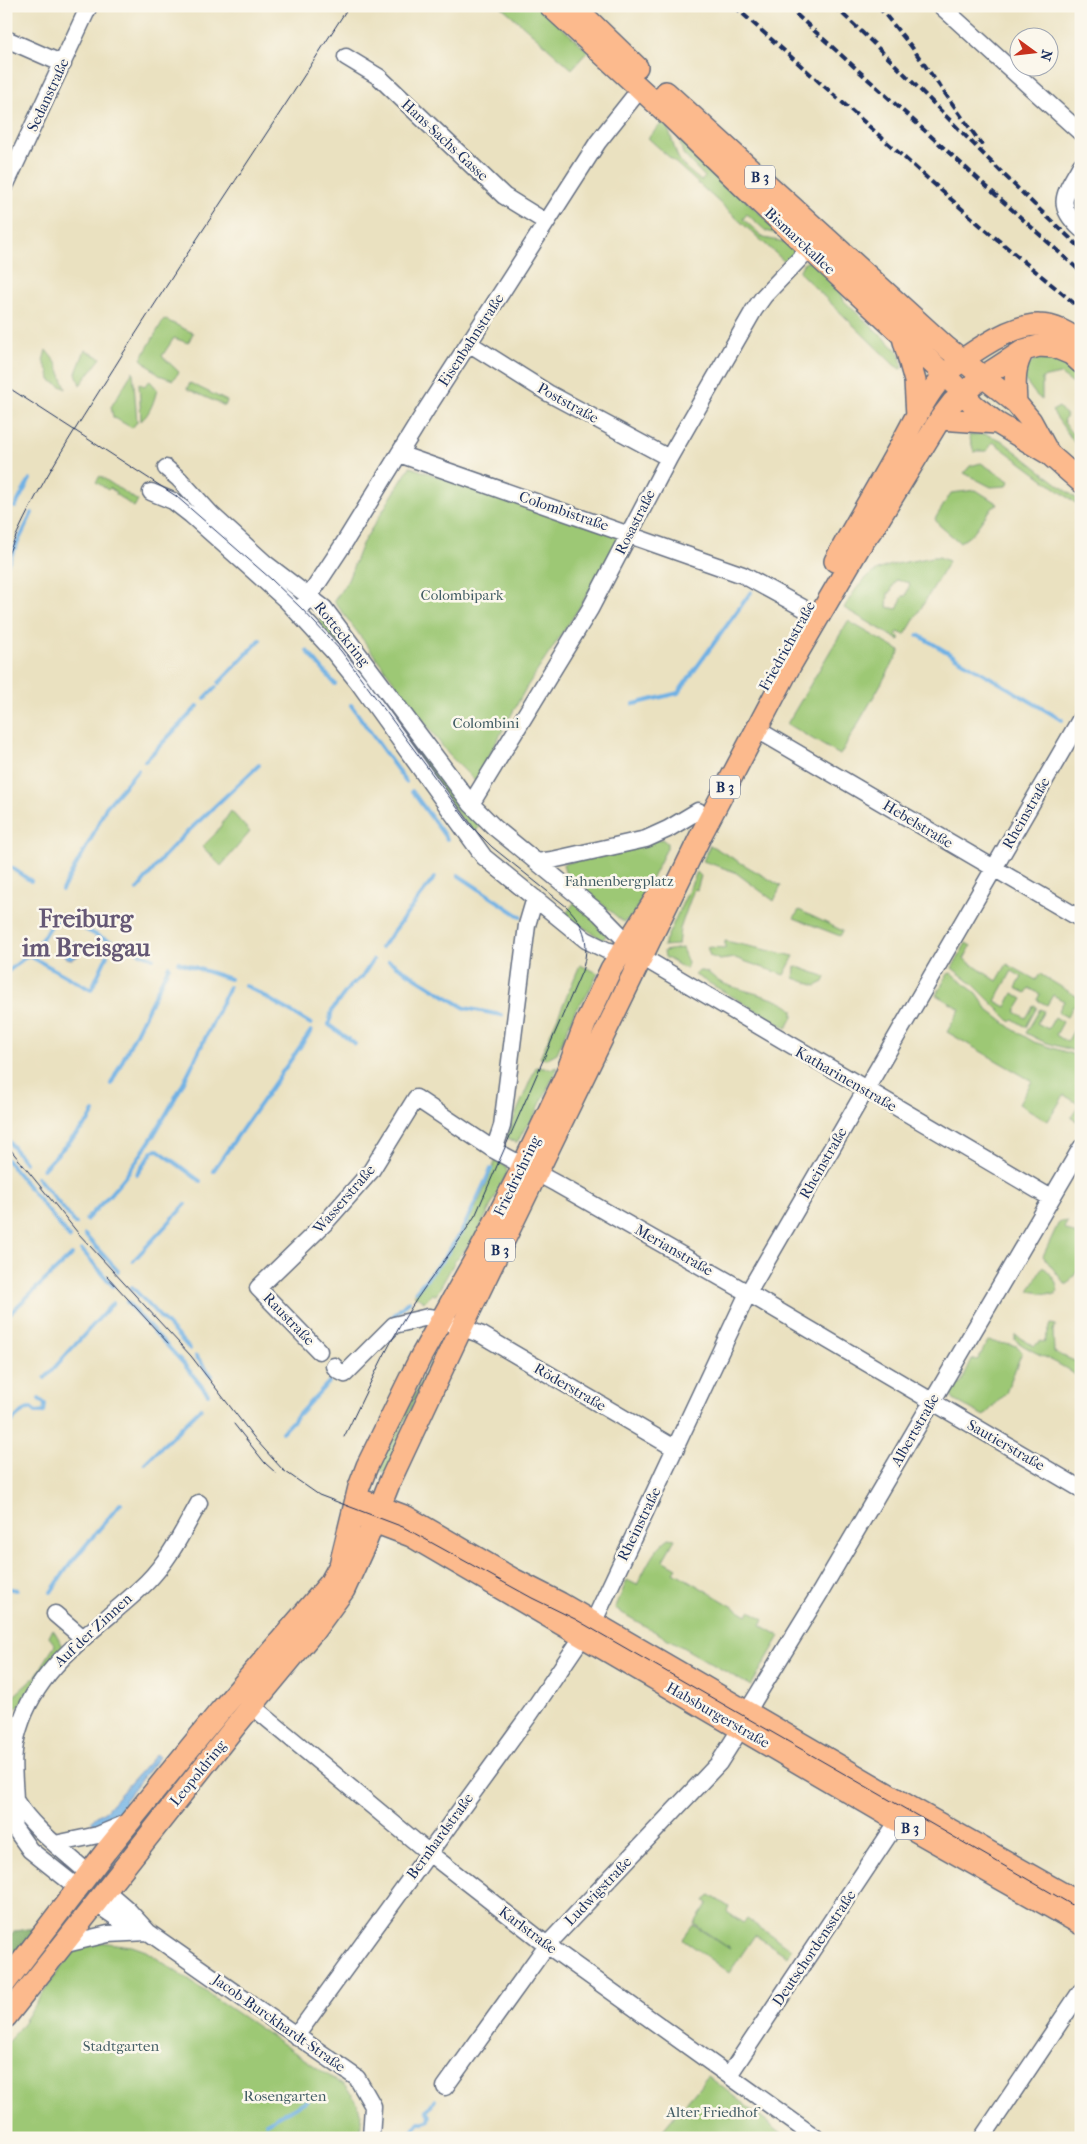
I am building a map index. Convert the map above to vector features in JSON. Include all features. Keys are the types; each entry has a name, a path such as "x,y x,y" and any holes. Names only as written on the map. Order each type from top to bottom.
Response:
{"main road":[{"name":"Bismarckallee","path":"550,6 963,393 997,423 1049,454"},
{"name":"Bismarckallee","path":"574,6 636,66 946,347 1016,403 1031,422 1049,454"},
{"name":"Friedrichstraße","path":"630,952 698,811 737,736 934,387 945,375 964,361 1016,329 1034,325 1051,326 1081,342"},
{"path":"902,334 915,381 917,416"},
{"path":"984,376 1024,350 1039,346 1054,347 1071,354 1081,363"},
{"path":"1016,403 1017,361 1024,350"},
{"name":"B 3","path":"963,393 984,376"},
{"name":"Friedrichstraße","path":"630,952 860,546 876,524 940,419 963,393"},
{"path":"940,419 997,423"},
{"path":"1049,454 1081,482"},
{"name":"Friedrichring","path":"377,1514 462,1327 530,1169 630,952"},
{"name":"Friedrichring","path":"354,1507 367,1466 441,1320 484,1243 530,1169"},
{"name":"Habsburgerstraße","path":"354,1507 377,1514 411,1536 588,1630 744,1720 1081,1904"},
{"name":"Leopoldring","path":"6,1982 131,1821 248,1677 330,1583 340,1565 354,1507"},
{"name":"Leopoldring","path":"6,2017 100,1896 314,1631 340,1595 352,1573 377,1514"},
{"path":"248,1677 247,1692 252,1706"},
{"name":"Habsburgerstraße","path":"744,1720 898,1821 1081,1924"},
{"path":"83,1881 100,1896"}],"street":[{"name":"Sedanstraße","path":"6,184 89,6"},
{"path":"941,6 1081,132"},
{"path":"6,39 63,64"},
{"name":"Hans-Sachs-Gasse","path":"346,57 379,77 504,196 546,222"},
{"name":"Eisenbahnstraße","path":"297,611 310,596 598,142 640,89"},
{"path":"1081,165 1066,194 1064,211 1081,229"},
{"name":"Rosastraße","path":"471,804 572,640 607,578 669,458 754,310 764,296 810,248"},
{"name":"Poststraße","path":"470,344 548,393 669,458"},
{"name":"Colombistraße","path":"399,454 629,533 743,575 807,610"},
{"name":"Rotteckring","path":"166,468 179,479 211,514 265,563 310,596 328,612 471,804"},
{"name":"Rotteckring","path":"151,492 173,501 191,515 297,611 358,682 477,848 532,905"},
{"name":"Rheinstraße","path":"588,1630 676,1449 748,1293 1080,721"},
{"name":"Hebelstraße","path":"756,729 1081,919"},
{"path":"471,804 494,827 599,913 630,952"},
{"path":"537,862 646,840 698,811"},
{"path":"494,1150 502,1126 532,905 586,940 630,952"},
{"name":"Katharinenstraße","path":"630,952 1052,1198"},
{"name":"Merianstraße","path":"416,1098 494,1150 748,1293 931,1402"},
{"name":"Wasserstraße","path":"258,1288 325,1224 371,1171 416,1098"},
{"name":"Albertstraße","path":"744,1720 1081,1148"},
{"name":"Raustraße","path":"258,1288 319,1351"},
{"path":"334,1366 344,1374 394,1325 428,1317 462,1327"},
{"name":"Röderstraße","path":"462,1327 482,1335 676,1449"},
{"name":"Sautierstraße","path":"931,1402 1081,1489"},
{"name":"Auf der Zinnen","path":"83,1881 30,1850 10,1825 16,1800 12,1726 25,1710 39,1684 51,1668 147,1581 182,1536 199,1503"},
{"path":"55,1614 83,1638"},
{"name":"Bernhardstraße","path":"296,2036 588,1630"},
{"name":"Karlstraße","path":"252,1706 429,1853 547,1945 816,2138"},
{"name":"Ludwigstraße","path":"445,2087 547,1945 719,1763 744,1720"},
{"name":"Auf der Zinnen","path":"16,1800 27,1818 54,1844 83,1881"},
{"path":"54,1844 98,1835 131,1821"},
{"name":"Deutschordensstraße","path":"729,2075 898,1821"},
{"name":"Jacob-Burckhardt-Straße","path":"100,1896 142,1931 357,2078 372,2106 371,2138"},
{"path":"62,1945 108,1934 142,1931"},
{"path":"982,2138 1081,1991"}],"green space":[{"path":"501,6 538,6 588,51 572,69"},
{"path":"664,121 677,155 684,166 701,181 705,177 683,154 679,138 784,236 766,231 747,214 743,219 764,238 795,244 798,250 791,262 785,262 648,138"},
{"path":"809,261 836,280 844,301 899,352 903,368 900,369 894,365 800,273 803,264"},
{"path":"164,319 193,333 188,343 174,338 162,356 179,372 173,380 159,375 141,359"},
{"path":"46,350 57,364 66,389 50,380 49,372 43,361"},
{"path":"85,350 101,358 80,385 76,373"},
{"path":"1045,356 1065,364 1081,377 1081,390 1060,374 1042,378 1042,400 1039,398 1021,377 1030,364 1036,359"},
{"path":"133,371 137,422 132,428 113,417 111,407"},
{"path":"150,381 157,389 149,410 141,421 139,383 144,386"},
{"path":"190,383 227,401 225,406 187,389"},
{"path":"1059,407 1067,417 1063,420 1069,430 1081,442 1081,452 1052,411"},
{"path":"985,434 1001,440 1081,502 1081,507 993,442 987,451 974,452 969,435"},
{"path":"981,463 1009,481 1007,486 991,487 964,473 970,466"},
{"name":"Colombipark","path":"410,467 618,536 619,539 579,608 526,688 475,781 449,755 334,601 348,580 362,544"},
{"path":"100,476 138,501 134,507 115,494 116,492 110,488 108,490 96,482"},
{"path":"976,490 998,504 992,508 970,535 959,542 939,525 935,519 951,493"},
{"path":"933,557 949,561 905,635 898,632 896,635 900,638 899,640 844,608 853,593 871,574 891,565","holes":["896,580 910,583 906,596 903,596 897,609 887,607 888,593 890,593"]},
{"path":"325,616 483,822 473,835 315,626"},
{"path":"848,621 900,651 840,755 787,724"},
{"path":"231,811 250,832 221,866 211,856 213,854 210,854 202,847 215,834"},
{"name":"Fahnenbergplatz","path":"662,839 667,843 667,848 635,912 629,919 623,922 565,872 563,864"},
{"path":"710,845 781,886 774,901 735,872 703,861"},
{"path":"697,872 701,876 697,890 694,889 680,929 678,945 663,946"},
{"path":"577,899 608,932 603,940 565,915"},
{"path":"799,910 843,931 840,936 794,918"},
{"path":"725,941 794,956 784,975 735,958 720,960 710,956 707,947 725,948"},
{"path":"966,943 971,946 964,959 997,981 1007,964 1036,980 1040,974 1081,999 1081,1011 1073,1006 1067,1017 1058,1012 1064,1001 1053,995 1047,1005 1037,1000 1040,994 1029,988 1026,993 1016,988 1022,977 1012,971 995,1001 1006,1007 1013,993 1023,999 1015,1012 1026,1018 1034,1005 1037,1007 1026,1027 1013,1019 1011,1022 974,985 952,968"},
{"path":"682,948 688,963 686,969 665,957 664,951"},
{"path":"580,965 598,973 587,995 576,1009 557,1053 546,1059 540,1058"},
{"path":"795,966 826,977 824,982 816,986 794,978"},
{"path":"699,971 709,973 722,983 787,1005 793,1010 793,1017 787,1028 695,975"},
{"path":"951,973 977,994 988,1010 1014,1030 1034,1042 1081,1057 1081,1082 1076,1090 1081,1094 1079,1122 1071,1118 1079,1104 1064,1095 1048,1121 1019,1104 1032,1081 947,1032 960,1009 936,995 948,974"},
{"path":"1040,1009 1044,1011 1037,1023 1048,1029 1055,1017 1063,1022 1056,1035 1067,1042 1081,1018 1081,1053 1044,1042 1026,1033"},
{"path":"536,1067 552,1069 558,1067 533,1119 525,1128 517,1143 506,1137"},
{"path":"496,1159 506,1167 507,1173 477,1234 455,1261 436,1295 431,1294 424,1302 414,1295 462,1232 480,1198"},
{"path":"1068,1221 1064,1228 1076,1235 1081,1229 1081,1266 1068,1284 1065,1284 1043,1256 1058,1224"},
{"path":"1043,1266 1056,1283 1057,1291 1055,1295 1029,1291"},
{"path":"1051,1324 1056,1325 1053,1330 1054,1352 1081,1364 1081,1380 1065,1368 1015,1340 1015,1335 1034,1346 1041,1341 1044,1343"},
{"path":"442,1337 439,1348 403,1425 387,1473 378,1470"},
{"path":"988,1341 1017,1346 1022,1352 1006,1393 984,1416 954,1400 951,1396 957,1383 960,1385 972,1359 977,1361"},
{"path":"669,1538 675,1539 663,1560 677,1568 674,1572 747,1615 750,1611 764,1619 761,1625 780,1636 751,1686 615,1609 627,1580 637,1585 654,1553"},
{"path":"53,1629 63,1646 19,1706 6,1714 6,1703 36,1676 55,1645 49,1637"},
{"path":"710,1895 729,1907 727,1912 743,1923 747,1919 791,1949 787,1956 755,1935 729,1973 683,1939 693,1925 730,1949 694,1924 708,1903 705,1901"},
{"path":"34,1928 40,1931 6,1974 6,1941 15,1931"},
{"name":"Stadtgarten","path":"99,1942 132,1946 146,1951 341,2084 352,2095 359,2108 361,2122 360,2138 6,2138 6,2044 72,1955 81,1949"},
{"name":"Alter Friedhof","path":"708,2076 787,2138 656,2138"}],"water":[{"path":"67,941 75,941 80,946 78,957 67,959 62,954 62,946"},
{"path":"156,1754 159,1757 124,1801 127,1804 114,1816 112,1815 94,1827 91,1820 106,1810"}],"waterway":[{"path":"15,507 30,479"},
{"path":"6,567 32,513"},
{"path":"6,523 8,518"},
{"path":"634,704 678,693 751,592"},
{"path":"918,635 1062,720"},
{"path":"219,683 260,640"},
{"path":"307,651 335,684"},
{"path":"205,698 216,687"},
{"path":"351,705 406,782"},
{"path":"145,761 198,706"},
{"path":"137,890 182,837 259,765"},
{"path":"62,890 92,837 106,807 138,770"},
{"path":"412,791 447,839"},
{"path":"6,864 31,881"},
{"path":"458,875 521,917"},
{"path":"381,948 435,877"},
{"path":"6,973 28,955 50,926 61,920 71,922 100,937 153,958"},
{"path":"28,955 91,990 107,956"},
{"path":"355,1044 329,1025 332,1010 350,986 362,977 373,960"},
{"path":"389,961 465,1008 501,1015"},
{"path":"178,962 230,979"},
{"path":"111,1084 169,966"},
{"path":"245,985 311,1024"},
{"path":"86,1220 122,1180 157,1130 183,1084 229,987"},
{"path":"213,1171 311,1031"},
{"path":"43,1169 88,1122 94,1112"},
{"path":"6,1138 25,1163"},
{"path":"137,1174 153,1151 158,1150 200,1181"},
{"path":"6,1159 70,1238"},
{"path":"416,1291 444,1258 462,1231 491,1169"},
{"path":"37,1177 76,1224"},
{"path":"133,1261 186,1204"},
{"path":"85,1235 118,1271"},
{"path":"82,1250 113,1286"},
{"path":"9,1314 72,1255"},
{"path":"132,1287 190,1349"},
{"path":"390,1319 409,1301"},
{"path":"127,1302 183,1363 208,1394"},
{"path":"45,1378 113,1303"},
{"path":"196,1356 212,1376"},
{"path":"282,1432 329,1382"},
{"path":"6,1429 17,1416 31,1408 37,1413 44,1412 45,1404 39,1399"},
{"path":"145,1463 201,1408"},
{"path":"51,1592 70,1564 121,1503"},
{"path":"6,1588 17,1590"},
{"path":"266,2123 308,2100"},
{"path":"407,2138 419,2122 429,2120 430,2115 427,2110 435,2100"}],"tram line":[{"path":"6,559 31,506 75,429 349,6"},
{"path":"6,386 176,496 271,579 341,651 470,825 492,847 567,907 578,921 585,936 586,953 582,971 476,1214 417,1298 400,1326 344,1437"},
{"path":"6,1144 78,1233 191,1356 256,1440 283,1470 319,1495 403,1527 532,1598 575,1619 1081,1910"},
{"path":"107,1276 168,1343"},
{"path":"234,1424 265,1463 276,1473"}],"railway":[{"path":"734,6 980,225 1081,309"},
{"path":"787,6 1081,272"},
{"path":"834,6 1018,189 1081,248"},
{"path":"878,6 911,46 982,145"}],"district":[{"name":"Freiburg im Breisgau","path":"86,932"}],"park label":[{"name":"Colombini","path":"486,723"},
{"name":"Rosengarten","path":"285,2096"}]}
